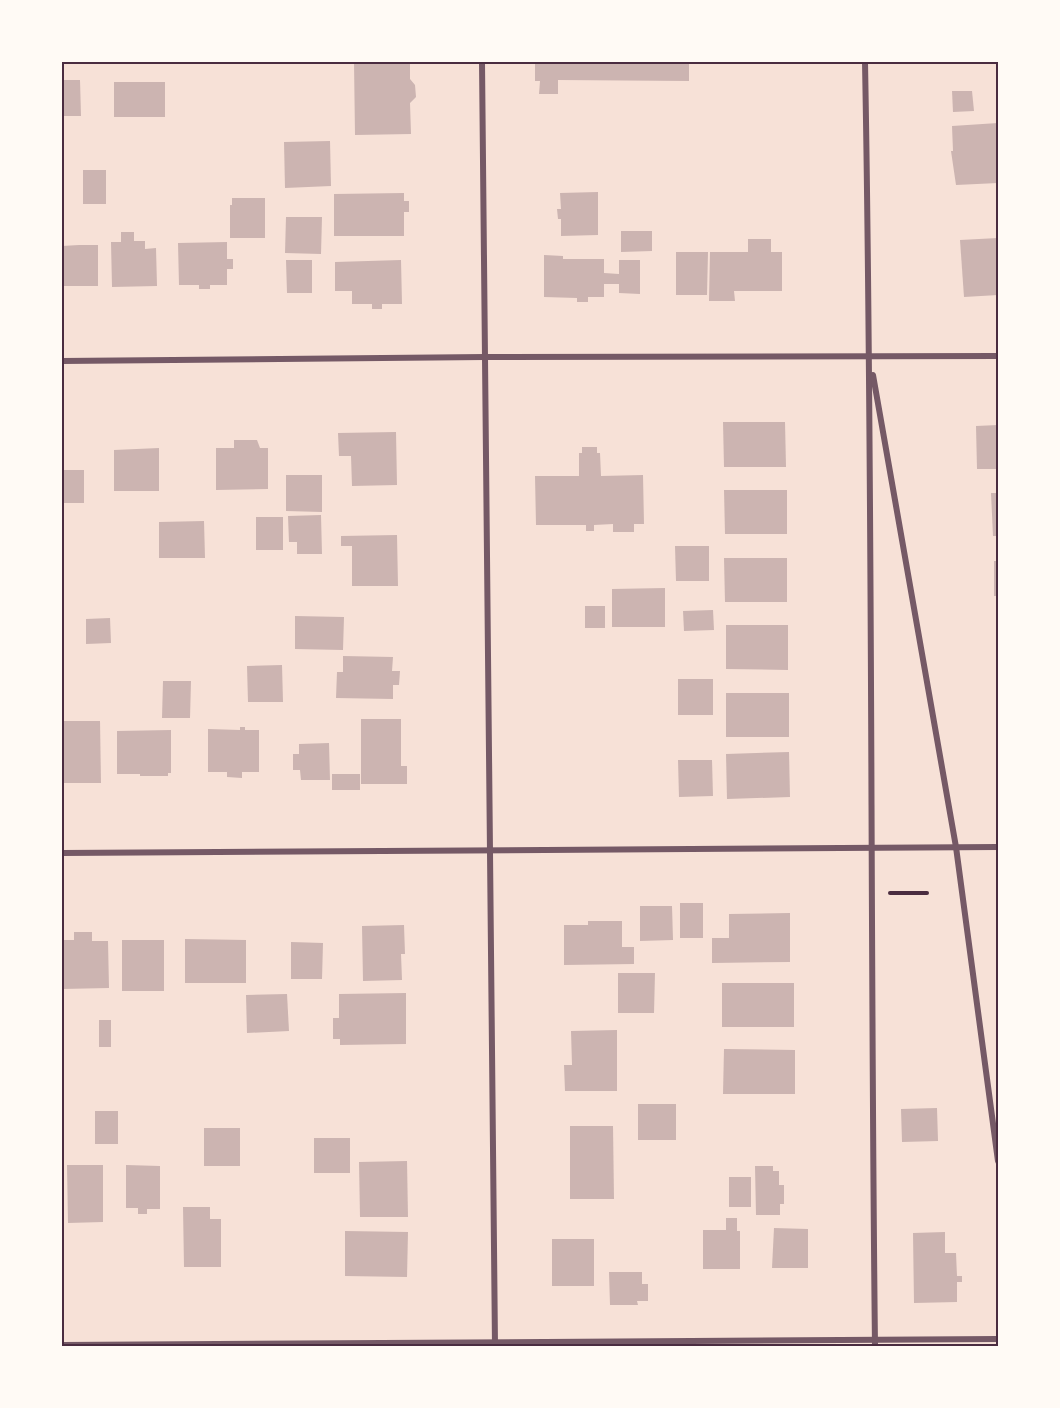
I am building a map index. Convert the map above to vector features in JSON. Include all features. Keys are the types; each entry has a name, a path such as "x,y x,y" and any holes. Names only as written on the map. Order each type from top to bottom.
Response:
{"street":[{"path":"482,62 495,1344"},
{"path":"865,62 870,357 875,1343"},
{"path":"62,361 999,356"},
{"path":"870,357 956,847 999,1161"},
{"path":"62,853 999,847"},
{"path":"62,1345 875,1343 999,1339"}],"path":[{"path":"871,893 927,893"}],"building":[{"path":"354,62 410,62 410,79 415,85 416,97 410,103 411,134 355,135"},
{"path":"535,62 689,62 689,81 558,80 558,94 539,94 540,81 535,81"},
{"path":"941,62 959,62 960,63 941,64"},
{"path":"62,80 80,80 81,116 62,116"},
{"path":"114,82 165,82 165,117 114,117"},
{"path":"952,91 972,91 974,111 953,112"},
{"path":"998,123 998,183 956,185 951,151 953,151 952,126"},
{"path":"330,141 331,186 285,188 284,142"},
{"path":"83,170 106,170 106,204 83,204"},
{"path":"598,192 598,235 561,236 561,219 558,219 557,209 561,209 560,193"},
{"path":"404,193 404,201 409,201 409,212 404,212 404,236 334,236 334,194"},
{"path":"232,198 265,198 265,238 230,238"},
{"path":"286,217 322,217 321,254 285,253"},
{"path":"621,231 652,231 652,251 621,252"},
{"path":"121,232 134,232 134,241 145,241 145,249 156,248 157,286 112,287 111,242 121,242"},
{"path":"998,238 998,295 964,297 960,240"},
{"path":"748,239 771,239 771,252 782,252 782,291 734,291 735,301 709,301 710,252 748,252"},
{"path":"227,242 227,259 233,259 233,269 227,269 227,285 210,285 210,289 199,289 199,285 179,285 178,243"},
{"path":"98,245 98,286 62,286 62,246"},
{"path":"676,252 708,252 707,295 676,295"},
{"path":"544,255 563,256 563,259 604,259 604,273 619,274 619,260 640,260 640,294 619,293 619,284 604,284 604,297 588,297 588,302 577,302 577,298 544,297"},
{"path":"286,260 312,260 312,293 287,293"},
{"path":"401,260 402,304 382,304 382,309 372,309 372,304 352,304 352,291 335,291 335,262"},
{"path":"723,422 785,422 786,467 724,467"},
{"path":"998,425 998,469 977,469 976,426"},
{"path":"396,432 397,485 352,486 351,456 339,456 338,433"},
{"path":"234,440 257,440 260,448 268,448 268,489 216,490 216,448 234,448"},
{"path":"582,447 597,447 597,453 600,453 601,476 643,475 644,524 634,524 634,532 613,532 613,524 594,525 594,531 586,531 586,525 536,525 535,476 579,476 579,453 582,453"},
{"path":"159,448 159,491 114,491 114,450"},
{"path":"62,470 84,470 84,503 62,503"},
{"path":"286,475 322,475 322,512 286,511"},
{"path":"724,490 787,490 787,534 725,534"},
{"path":"991,493 998,493 998,536 993,536"},
{"path":"321,515 322,554 297,554 297,542 289,542 288,516"},
{"path":"256,517 283,517 283,550 256,550"},
{"path":"204,521 205,558 159,558 159,522"},
{"path":"397,535 398,586 352,586 352,546 341,546 341,536"},
{"path":"675,546 709,546 709,581 676,581"},
{"path":"724,558 787,558 787,602 725,602"},
{"path":"994,561 998,561 998,596 994,596"},
{"path":"665,588 665,627 612,627 612,589"},
{"path":"585,606 605,606 605,628 585,628"},
{"path":"713,610 714,630 684,631 683,611"},
{"path":"295,616 344,617 343,650 295,649"},
{"path":"110,618 111,643 86,644 86,619"},
{"path":"726,625 788,625 788,670 726,669"},
{"path":"343,656 393,657 392,671 400,671 399,685 393,685 393,699 336,698 337,672 343,672"},
{"path":"282,665 283,702 248,702 247,666"},
{"path":"678,679 713,679 713,715 678,715"},
{"path":"163,681 191,681 190,718 162,718"},
{"path":"726,693 789,693 789,737 726,737"},
{"path":"361,719 401,719 401,766 407,766 407,784 361,784"},
{"path":"62,721 100,721 101,783 62,783"},
{"path":"240,727 245,727 245,730 259,730 259,772 242,772 242,778 227,777 227,772 208,772 208,729 240,730"},
{"path":"171,730 171,773 168,773 168,776 117,774 117,731"},
{"path":"329,743 330,780 301,780 300,770 293,770 293,754 299,754 299,744"},
{"path":"789,752 790,797 727,799 726,754"},
{"path":"678,760 712,760 713,796 679,797"},
{"path":"332,774 360,774 360,790 332,790"},
{"path":"680,903 703,903 703,938 680,938"},
{"path":"640,906 672,906 673,940 640,941"},
{"path":"790,913 790,962 712,963 712,938 729,938 729,914"},
{"path":"588,921 622,921 622,947 634,947 634,964 564,965 564,925 588,925"},
{"path":"404,925 405,954 401,954 402,980 363,981 362,926"},
{"path":"74,932 92,932 92,941 108,941 109,988 62,989 62,940 74,940"},
{"path":"185,939 246,940 246,983 185,983"},
{"path":"122,940 164,940 164,991 122,991"},
{"path":"291,942 323,943 322,979 291,979"},
{"path":"618,973 655,973 654,1013 618,1013"},
{"path":"722,983 794,983 794,1027 722,1027"},
{"path":"406,993 406,1044 340,1045 340,1039 333,1039 333,1018 339,1018 339,994"},
{"path":"287,994 289,1031 247,1033 246,995"},
{"path":"99,1020 111,1020 111,1047 99,1047"},
{"path":"617,1030 617,1091 565,1091 564,1065 572,1065 571,1031"},
{"path":"724,1049 795,1050 795,1094 723,1094"},
{"path":"638,1104 676,1104 676,1140 638,1140"},
{"path":"937,1108 938,1141 902,1142 901,1109"},
{"path":"95,1111 118,1111 118,1144 95,1144"},
{"path":"570,1126 613,1126 614,1199 570,1199"},
{"path":"204,1128 240,1128 240,1166 204,1166"},
{"path":"314,1138 350,1138 350,1173 314,1173"},
{"path":"407,1161 408,1217 360,1217 359,1162"},
{"path":"67,1165 103,1165 103,1222 68,1223"},
{"path":"126,1165 160,1166 160,1209 147,1209 147,1214 138,1214 138,1208 126,1208"},
{"path":"755,1166 773,1166 773,1171 779,1171 779,1185 784,1185 784,1204 780,1204 780,1215 756,1215"},
{"path":"729,1177 751,1177 751,1207 729,1207"},
{"path":"183,1207 210,1207 210,1219 221,1219 221,1267 184,1267"},
{"path":"726,1218 737,1218 737,1231 740,1231 740,1269 703,1269 703,1230 726,1230"},
{"path":"774,1228 808,1229 808,1268 772,1268"},
{"path":"345,1231 408,1232 407,1277 345,1276"},
{"path":"945,1232 945,1253 956,1253 957,1276 962,1276 962,1282 957,1282 957,1302 914,1303 913,1233"},
{"path":"552,1239 594,1239 594,1286 552,1286"},
{"path":"609,1272 642,1272 642,1284 648,1284 648,1301 637,1301 638,1305 610,1305"}]}
